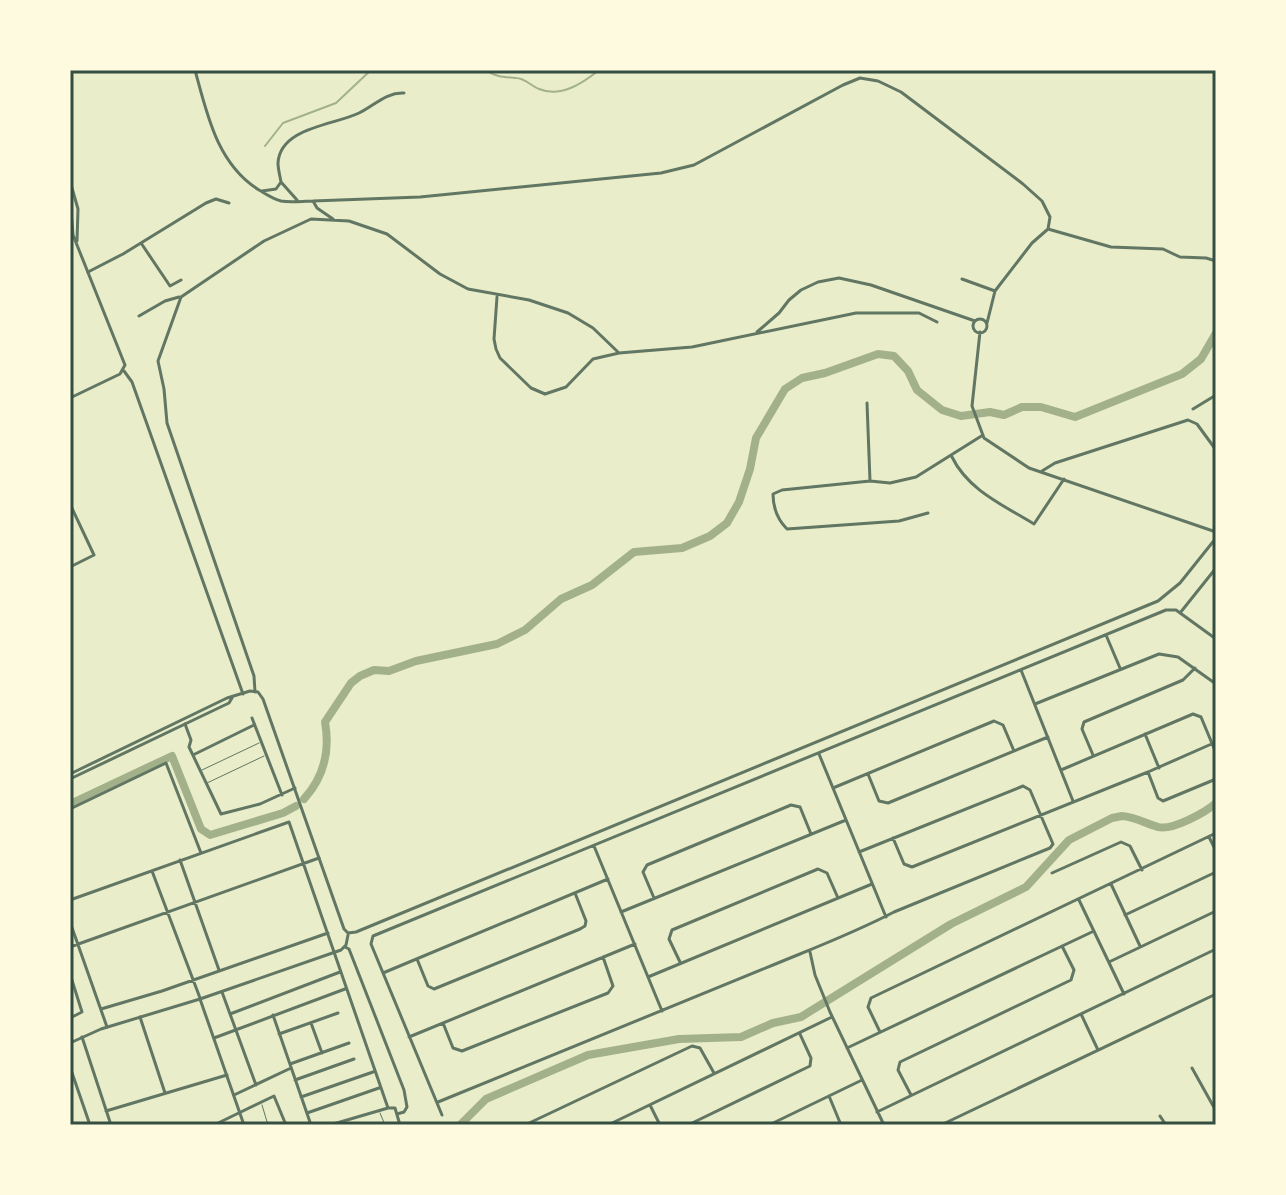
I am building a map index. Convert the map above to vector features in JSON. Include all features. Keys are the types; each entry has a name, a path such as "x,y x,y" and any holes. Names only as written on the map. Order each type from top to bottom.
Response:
{"street":[{"path":"195,70 220,146 232,168 246,182 282,201 420,197 661,173 694,165 809,102 860,78 878,81 901,92 1023,184 1042,201 1050,217 1048,229 1032,243 995,291 987,328 980,332"},
{"path":"298,201 281,182 278,164 284,148 311,127 360,113 393,93 404,93"},
{"path":"70,181 78,209 77,241"},
{"path":"262,191 276,189 281,182"},
{"path":"70,198 73,235 125,360 124,371 132,382 243,694"},
{"path":"88,272 206,203 216,199 229,203"},
{"path":"313,201 317,208 333,219"},
{"path":"311,219 317,208"},
{"path":"139,316 165,301 181,297 264,241 311,219 333,219 387,234 440,274 468,289 529,300 568,313 593,328 619,353"},
{"path":"1048,229 1111,247 1163,249 1180,257 1216,261"},
{"path":"141,243 170,286 181,280"},
{"path":"754,334 801,290 818,282 839,278 854,279 987,323"},
{"path":"962,279 995,291"},
{"path":"497,296 494,339 500,358 531,388 545,394 566,387 593,359 619,353 692,347 856,313 919,313 937,322"},
{"path":"181,297 158,361 167,423 254,676 255,692 263,699 348,933"},
{"path":"919,313 925,305"},
{"path":"975,321 973,326 980,332"},
{"path":"980,332 972,406 983,435 1029,468 1216,532"},
{"path":"70,398 124,371"},
{"path":"1193,409 1216,395"},
{"path":"867,403 870,481"},
{"path":"1042,471 1055,463 1188,420 1197,424 1216,450"},
{"path":"928,513 888,522 787,529 773,503 773,494 782,490 870,481 890,483 916,477 983,435"},
{"path":"952,457 959,472 980,492 1034,524 1064,479"},
{"path":"70,504 94,555 70,567"},
{"path":"348,933 1158,601 1180,583 1216,538"},
{"path":"1180,613 1216,568"},
{"path":"442,1115 371,939 1166,610 1180,613 1216,639"},
{"path":"1106,635 1120,668"},
{"path":"1035,704 1120,668 1167,653 1178,657 1216,684"},
{"path":"1093,756 1082,729 1083,723 1183,680 1195,668"},
{"path":"1021,670 1073,802"},
{"path":"70,776 227,698 255,692"},
{"path":"70,776 229,703 232,698"},
{"path":"1061,770 1197,714 1214,743 1216,753"},
{"path":"252,718 282,795"},
{"path":"833,788 994,721 1003,725 1014,751"},
{"path":"185,723 193,755 222,815 295,788"},
{"path":"193,755 254,725"},
{"path":"1145,734 1159,768"},
{"path":"868,774 879,801 886,803 1048,737"},
{"path":"893,838 904,864 912,867 1214,743"},
{"path":"819,754 886,917"},
{"path":"70,809 166,763 201,853"},
{"path":"1148,772 1158,798 1163,801 1216,779"},
{"path":"437,1103 810,952 1052,845 1030,790 1023,786 859,852"},
{"path":"654,898 643,872 645,866 791,805 800,807 811,834"},
{"path":"621,912 846,820"},
{"path":"70,900 289,822 388,1108"},
{"path":"880,1032 868,1007 871,998 1216,833"},
{"path":"1209,837 1216,851"},
{"path":"1052,873 1121,842 1130,846 1142,870"},
{"path":"594,846 662,1011"},
{"path":"70,947 319,858"},
{"path":"180,860 219,971"},
{"path":"680,963 669,939 672,930 818,869 827,873 838,898"},
{"path":"152,871 244,1125"},
{"path":"1125,915 1216,872"},
{"path":"383,973 608,879"},
{"path":"648,977 872,884"},
{"path":"1111,884 1141,947"},
{"path":"417,959 428,986 434,989 566,935 586,925 575,893"},
{"path":"1079,900 1124,994"},
{"path":"1109,962 1216,911"},
{"path":"70,922 107,1027"},
{"path":"847,1048 1094,931"},
{"path":"101,1009 328,933"},
{"path":"345,947 348,933"},
{"path":"409,1037 635,944"},
{"path":"911,1096 898,1070 900,1062 1071,980 1074,970 1062,946"},
{"path":"70,1043 107,1027 222,992 345,947"},
{"path":"345,947 349,949 404,1090 406,1109 397,1114"},
{"path":"877,1112 1216,949"},
{"path":"810,952 832,1017 884,1125"},
{"path":"443,1023 453,1048 462,1051 608,993 613,986 603,957"},
{"path":"230,1014 340,972"},
{"path":"70,974 82,1012 70,1018"},
{"path":"214,1038 345,989"},
{"path":"222,992 256,1085"},
{"path":"941,1125 1216,994"},
{"path":"279,1034 338,1013"},
{"path":"1081,1014 1098,1050"},
{"path":"273,1015 311,1125"},
{"path":"140,1017 165,1093"},
{"path":"608,1125 832,1017"},
{"path":"311,1023 322,1053"},
{"path":"688,1125 810,1066 811,1058 800,1034"},
{"path":"82,1037 111,1125"},
{"path":"234,1095 290,1066 349,1043"},
{"path":"525,1125 692,1046 700,1048 714,1073"},
{"path":"295,1080 354,1059"},
{"path":"70,1067 90,1125"},
{"path":"1192,1068 1216,1111"},
{"path":"301,1097 374,1071"},
{"path":"106,1111 227,1075"},
{"path":"769,1125 862,1080"},
{"path":"307,1113 380,1088"},
{"path":"214,1125 274,1096 286,1125"},
{"path":"829,1096 841,1125"},
{"path":"650,1105 660,1125"},
{"path":"330,1125 395,1108 400,1125"},
{"path":"1160,1116 1166,1125"},
{"path":"70,1119 72,1125"}],"lane":[{"path":"200,771 261,742"},
{"path":"206,784 266,755"},
{"path":"261,1103 268,1125"},
{"path":"379,1111 385,1125"}],"waterway":[{"path":"265,146 283,123 336,103 371,70"},
{"path":"485,70 522,79 539,89 555,92 579,84 599,70"},
{"path":"304,799 324,763 327,743 325,722 351,683 360,676 374,670 389,671 416,661 497,644 525,630 561,599 592,585 634,552 682,548 710,536 727,523 739,502 756,438 785,389 802,378 878,354 894,356 908,371 917,390 942,410 961,416 990,412 1004,415 1022,407 1041,407 1075,417 1182,374 1201,359 1216,333"},
{"path":"70,804 172,756 201,829 210,835 283,813 296,806"},
{"path":"460,1125 486,1099 588,1055 679,1039 741,1037 773,1023 801,1017 951,924 1026,887 1069,840 1122,816 1158,827 1180,824 1216,803"}]}
